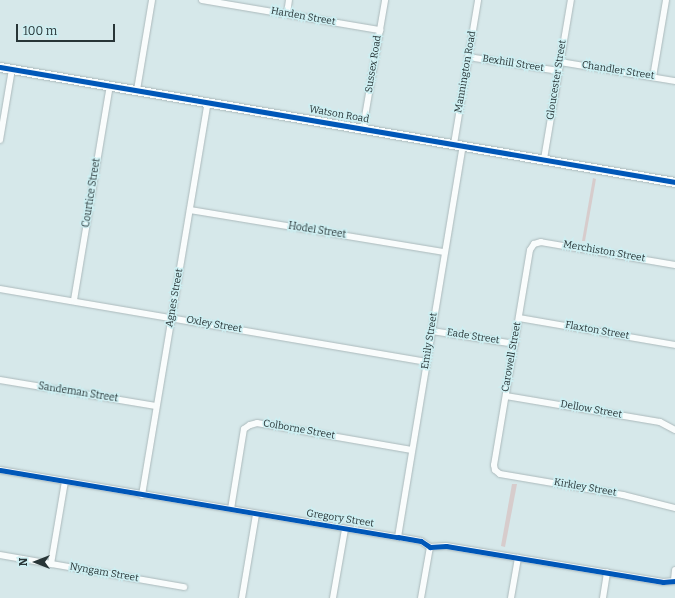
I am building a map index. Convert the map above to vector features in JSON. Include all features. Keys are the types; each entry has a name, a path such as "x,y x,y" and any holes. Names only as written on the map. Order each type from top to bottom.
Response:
{"street":[{"path":"137,90 152,0"},
{"name":"Harden Street","path":"202,0 380,30"},
{"path":"287,14 289,0"},
{"name":"Sussex Road","path":"363,128 385,0"},
{"name":"Mannington Road","path":"454,144 478,0"},
{"name":"Gloucester Street","path":"544,159 570,0"},
{"path":"653,77 666,0"},
{"name":"Bexhill Street","path":"468,57 559,71"},
{"name":"Chandler Street","path":"560,62 675,81"},
{"name":"Watson Road","path":"0,67 675,182"},
{"path":"0,140 12,69"},
{"name":"Courtice Street","path":"74,300 110,86"},
{"name":"Agnes Street","path":"142,494 208,102"},
{"name":"Emily Street","path":"398,537 464,145"},
{"name":"Hodel Street","path":"190,210 445,252"},
{"name":"Merchiston Street","path":"534,244 541,242 675,264"},
{"name":"Carowell Street","path":"495,470 494,465 530,250 534,244"},
{"name":"Oxley Street","path":"0,289 74,300 427,362"},
{"name":"Flaxton Street","path":"519,318 675,345"},
{"name":"Eade Street","path":"432,331 515,344"},
{"name":"Sandeman Street","path":"0,380 156,406"},
{"name":"Dellow Street","path":"506,396 660,422 675,430"},
{"name":"Colborne Street","path":"231,509 244,430 250,424 257,423 412,450"},
{"name":"Gregory Street","path":"0,470 421,541 430,547 446,546 663,582 674,580"},
{"name":"Kirkley Street","path":"495,470 500,474 623,495 675,508"},
{"path":"51,564 65,481"},
{"path":"242,598 256,514"},
{"path":"333,598 345,529"},
{"path":"421,598 430,547"},
{"name":"Nyngam Street","path":"0,555 184,586"},
{"path":"511,598 518,558"},
{"path":"674,580 675,570"},
{"path":"603,598 607,572"}],"shaded area":[{"path":"593,178 596,179 585,241 582,241"},
{"path":"512,484 517,484 505,547 501,546"}],"cycle path":[{"path":"0,67 675,182"},
{"path":"0,470 421,541 430,547 446,546 663,582 675,581"}]}
